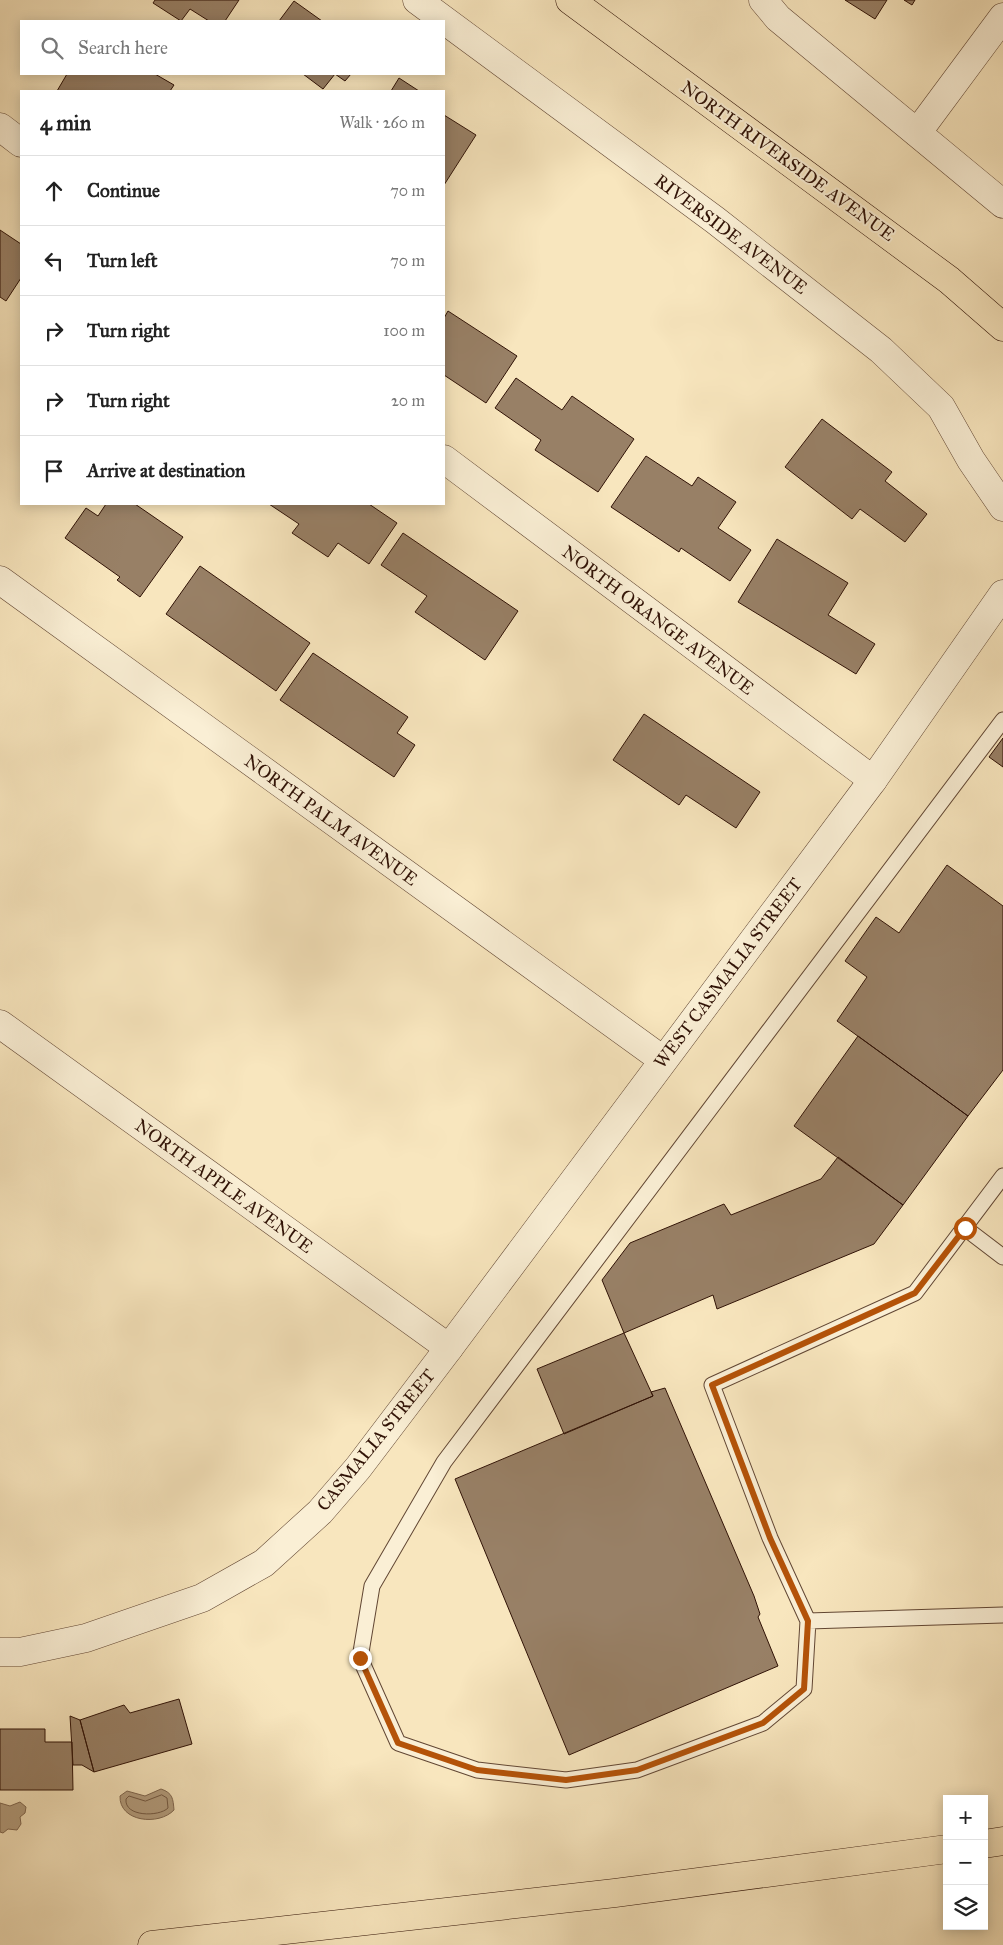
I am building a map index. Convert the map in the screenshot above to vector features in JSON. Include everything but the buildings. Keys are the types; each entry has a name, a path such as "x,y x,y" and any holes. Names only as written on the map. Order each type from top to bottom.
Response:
{"main road":[{"name":"NORTH RIVERSIDE AVENUE","path":"570,0 949,280 1003,326"},
{"path":"988,1844 1003,1842"},
{"path":"152,1945 615,1893 943,1850"}],"street":[{"name":"RIVERSIDE AVENUE","path":"418,0 715,220 881,350 941,407 971,460 1003,508"},
{"path":"763,0 778,18 1003,204"},
{"path":"917,132 1003,17"},
{"path":"0,127 20,142"},
{"name":"NORTH ORANGE AVENUE","path":"445,460 873,780"},
{"name":"NORTH PALM AVENUE","path":"0,580 662,1060"},
{"name":"WEST CASMALIA STREET","path":"449,1348 662,1060 873,780 1003,594"},
{"name":"NORTH APPLE AVENUE","path":"0,1024 449,1348"},
{"name":"CASMALIA STREET","path":"0,1652 20,1652 86,1638 134,1622 202,1598 264,1563 320,1512 358,1468 449,1348"}],"lane":[{"path":"1003,720 444,1462 372,1586 360,1658 398,1743 477,1770 566,1780 637,1770 763,1723 804,1689 808,1621 770,1538 712,1385 915,1293 1003,1176"},
{"path":"965,1228 1003,1257"},
{"path":"808,1621 1003,1615"}],"water":[{"path":"161,1789 168,1792 173,1800 174,1810 167,1815 159,1818 141,1819 133,1816 121,1805 120,1796 127,1791 145,1796"},
{"path":"20,1802 26,1807 25,1813 20,1817 21,1824 17,1830 8,1829 3,1833 0,1832 0,1803 10,1806"}],"route":[{"path":"360,1658 398,1743 477,1770 566,1780 637,1770 763,1723 804,1689 808,1621 770,1538 712,1385 915,1293 965,1228"}]}
